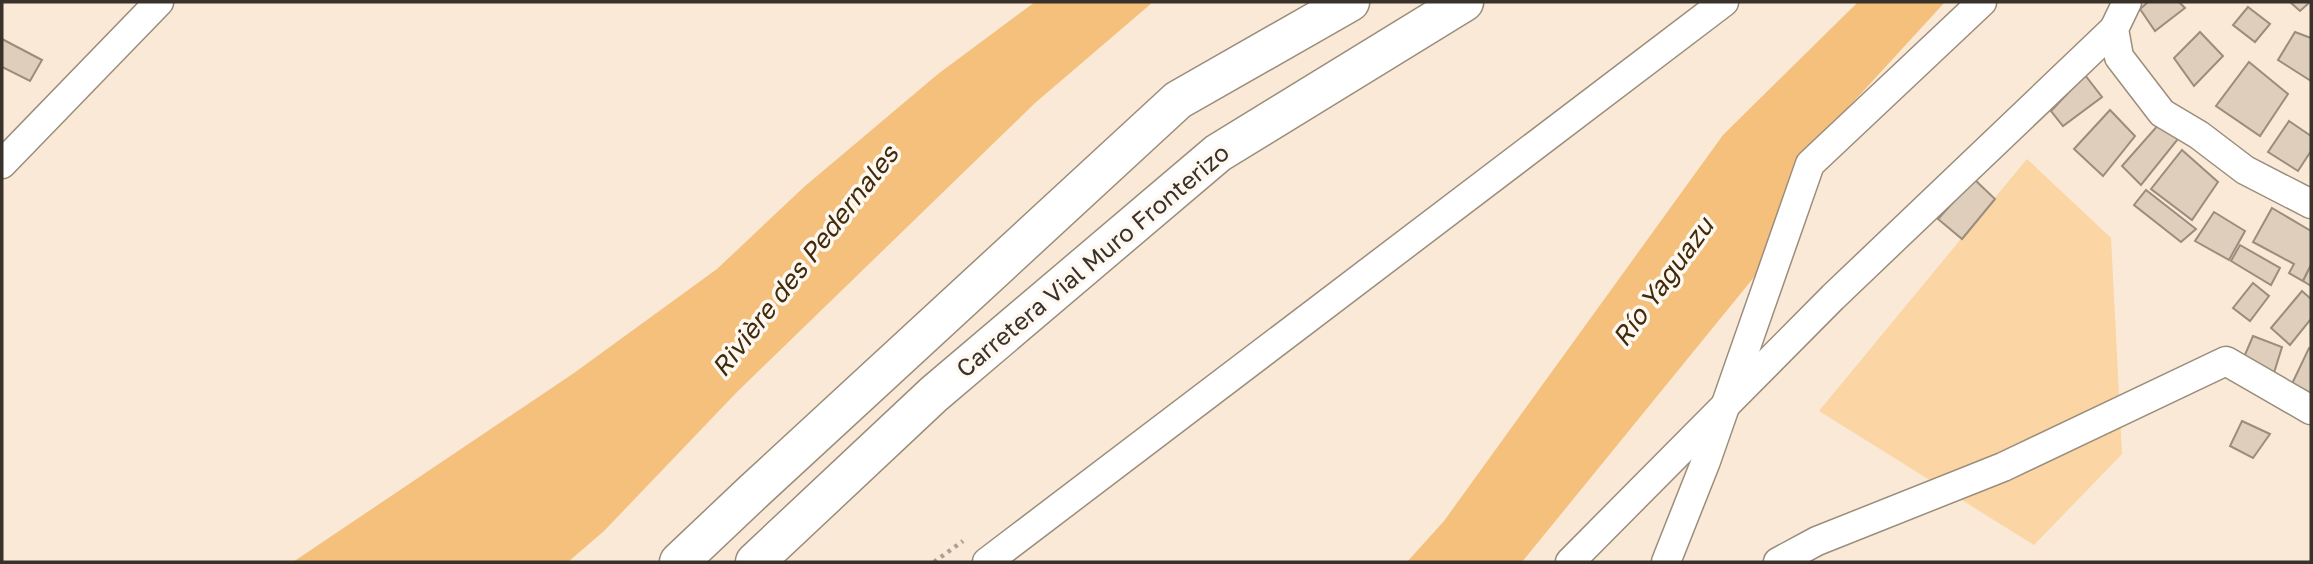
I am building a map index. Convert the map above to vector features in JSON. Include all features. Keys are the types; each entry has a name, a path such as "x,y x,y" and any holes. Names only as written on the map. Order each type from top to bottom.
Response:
{"street":[{"path":"2,164 159,2"},
{"path":"679,562 1178,100 1350,2"},
{"name":"Carretera Vial Muro Fronterizo","path":"755,562 934,394 1218,153 1464,2"},
{"path":"987,562 1724,2"},
{"path":"1666,562 1706,461 1810,164 1982,2"},
{"path":"1570,562 1833,298 2113,29 2127,2"},
{"path":"2113,29 2119,57 2162,113 2199,135 2245,170 2311,204"},
{"path":"1778,562 1817,541 2003,467 2225,361 2311,411"}],"shaded area":[{"path":"2027,159 2111,238 2122,454 2034,545 1819,411"}],"water":[{"name":"Rivière des Pedernales","path":"1035,2 1153,2 1035,103 737,392 604,531 568,562 293,562 574,373 717,269 804,187 938,74"},
{"name":"Río Yaguazu","path":"1858,2 1945,2 1823,135 1768,260 1522,562 1407,562 1444,521 1723,135"}],"building":[{"path":"2148,2 2179,2 2185,8 2155,31 2140,9"},
{"path":"2290,2 2310,2 2300,11"},
{"path":"2248,7 2270,24 2255,42 2233,25"},
{"path":"2200,32 2223,56 2194,86 2174,58"},
{"path":"2295,32 2311,38 2311,81 2278,60"},
{"path":"2,39 42,60 30,81 2,67"},
{"path":"2249,62 2288,94 2260,136 2216,106"},
{"path":"2085,75 2102,97 2063,126 2051,111"},
{"path":"2110,110 2135,136 2103,176 2074,149"},
{"path":"2289,121 2311,136 2311,151 2298,171 2268,152"},
{"path":"2159,124 2178,139 2141,185 2122,166"},
{"path":"2182,150 2218,182 2192,220 2151,189"},
{"path":"1974,179 1995,199 1962,239 1938,219"},
{"path":"2146,190 2196,229 2181,242 2134,205"},
{"path":"2272,208 2311,231 2311,265 2303,281 2289,273 2294,264 2253,242"},
{"path":"2214,212 2245,231 2229,260 2195,241"},
{"path":"2240,245 2280,268 2271,285 2231,261"},
{"path":"2311,265 2311,286 2303,281"},
{"path":"2253,283 2269,296 2250,321 2233,308"},
{"path":"2302,291 2311,299 2311,319 2290,345 2271,328"},
{"path":"2253,336 2282,347 2273,376 2241,364"},
{"path":"2309,348 2311,349 2311,399 2289,390"},
{"path":"2242,421 2270,434 2253,458 2230,446"}]}
